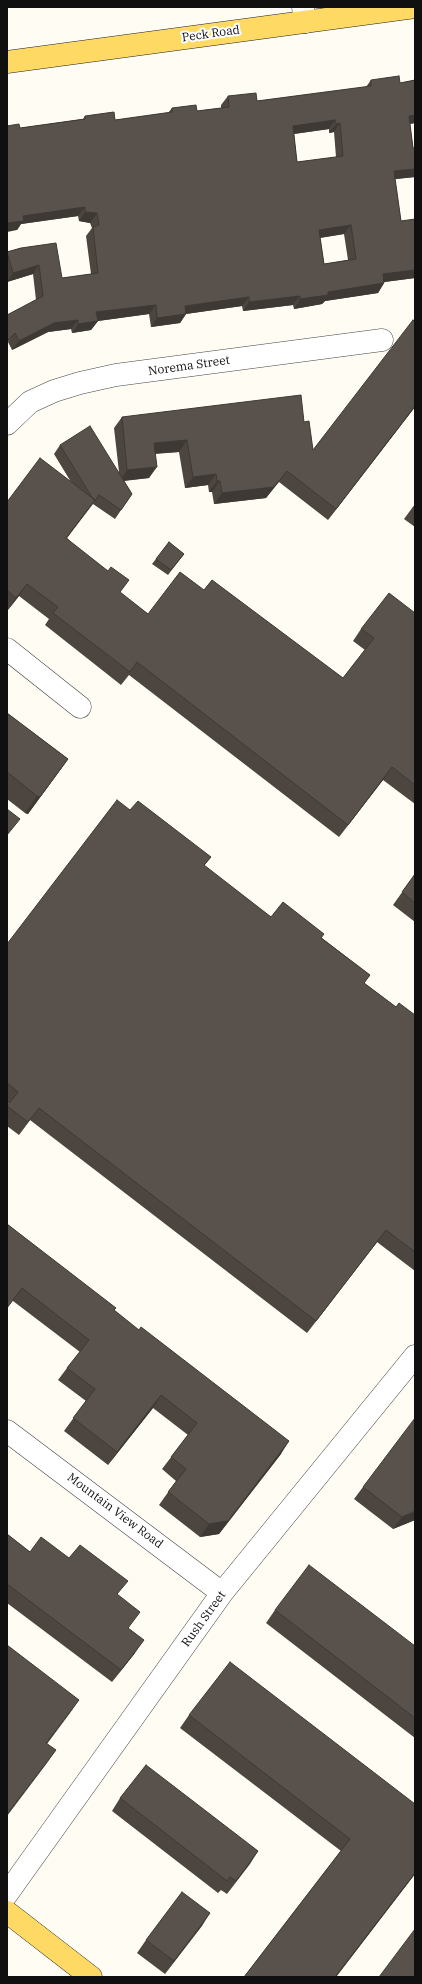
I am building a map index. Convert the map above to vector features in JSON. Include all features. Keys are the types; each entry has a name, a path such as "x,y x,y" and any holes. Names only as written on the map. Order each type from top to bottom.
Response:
{"main road":[{"name":"Peck Road","path":"7,62 304,14 415,7"},
{"path":"7,1912 91,1977"}],"street":[{"name":"Norema Street","path":"7,424 30,402 54,391 80,383 116,375 382,340"},
{"path":"7,649 80,707"},
{"name":"Rush Street","path":"7,1894 222,1592 415,1356"},
{"name":"Mountain View Road","path":"7,1431 222,1592"}],"building":[{"path":"399,76 400,83 415,80 415,115 409,116 413,148 415,148 415,169 394,171 401,221 415,219 415,270 383,274 384,283 328,292 328,295 300,299 300,296 249,302 249,297 185,306 186,314 157,318 156,305 96,312 98,321 78,324 78,320 54,323 19,341 15,333 7,341 7,315 43,296 39,265 13,273 7,252 21,248 56,243 62,278 98,273 93,227 99,225 97,213 85,212 85,207 23,216 24,221 7,223 7,126 19,124 20,128 85,119 85,116 114,112 115,120 172,112 172,108 196,105 197,111 229,107 228,96 256,93 257,101 371,86 371,80","holes":["335,120 336,124 340,123 343,156 297,162 293,126","351,225 356,259 324,264 319,230"]},
{"path":"413,320 415,322 415,406 336,509 287,471 274,487 222,493 220,481 217,481 216,474 193,477 187,440 154,443 157,467 127,470 122,417 301,395 304,422 309,421 313,450"},
{"path":"90,426 132,494 121,510 99,495 95,501 93,499 60,445"},
{"path":"40,458 95,500 66,538 108,571 111,567 129,580 120,592 148,614 180,572 204,590 212,580 343,678 374,638 361,629 389,593 415,613 415,785 392,767 348,825 137,662 130,672 53,613 58,607 27,584 16,598 7,590 7,502"},
{"path":"169,542 184,554 171,570 156,559"},
{"path":"7,713 68,759 40,797 7,772"},
{"path":"117,800 130,810 138,801 211,857 204,865 271,917 283,902 324,934 321,938 370,975 364,983 396,1007 399,1003 415,1015 415,1252 386,1230 316,1321 39,1108 28,1122 7,1106 18,1092 7,1083 7,944"},
{"path":"7,809 20,819 7,835"},
{"path":"415,874 415,903 402,892"},
{"path":"7,1224 116,1308 114,1310 139,1330 141,1327 289,1441 228,1521 209,1524 168,1492 186,1469 171,1457 197,1423 161,1395 117,1452 73,1418 95,1389 67,1368 89,1340 22,1288 7,1308"},
{"path":"415,1418 415,1511 402,1517 363,1487"},
{"path":"7,1534 30,1552 41,1537 69,1558 80,1545 128,1581 117,1594 140,1612 128,1628 144,1640 121,1670 7,1584"},
{"path":"309,1565 415,1646 415,1718 275,1610"},
{"path":"7,1645 79,1700 46,1743 56,1750 7,1814"},
{"path":"230,1662 415,1804 415,1873 335,1977 244,1977 350,1839 189,1715"},
{"path":"146,1765 258,1851 236,1881 230,1877 227,1881 120,1798"},
{"path":"182,1892 210,1913 174,1961 146,1940"},
{"path":"415,1929 415,1977 379,1977"}]}
